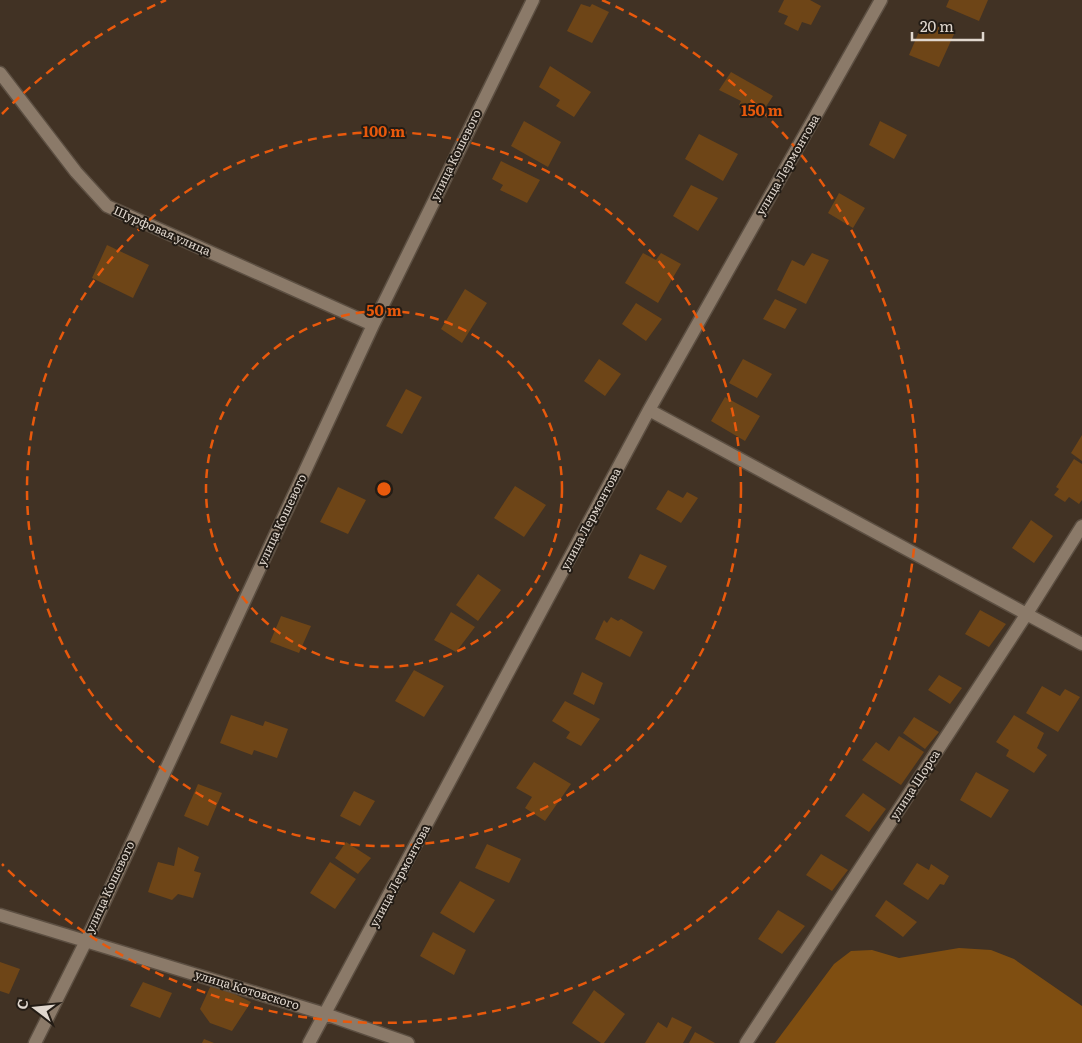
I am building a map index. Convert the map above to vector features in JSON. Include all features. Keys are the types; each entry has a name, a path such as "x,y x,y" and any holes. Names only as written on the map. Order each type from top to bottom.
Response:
{"street":[{"name":"улица Кошевого","path":"34,1043 86,940 373,325 533,0"},
{"name":"улица Лермонтова","path":"309,1043 649,410 881,0"},
{"name":"Шурфовая улица","path":"0,73 76,172 107,206 373,325"},
{"path":"649,410 1026,616 1082,644"},
{"name":"улица Щорса","path":"746,1043 1026,616 1082,526"},
{"name":"улица Котовского","path":"0,916 86,940 326,1014 408,1043"}],"shaded area":[{"path":"959,948 991,950 1014,959 1082,1006 1082,1043 775,1043 834,964 851,951 872,950 899,958"}],"building":[{"path":"784,0 810,0 821,6 811,25 802,22 798,31 784,24 788,16 778,12"},
{"path":"949,0 988,0 979,21 946,7"},
{"path":"581,4 590,7 592,4 609,12 592,43 567,31"},
{"path":"924,20 955,32 939,67 909,55"},
{"path":"550,66 591,92 574,117 556,106 560,100 539,87"},
{"path":"731,72 773,96 759,117 739,105 741,101 719,90"},
{"path":"524,121 561,142 548,167 511,146"},
{"path":"880,121 907,135 894,159 869,145"},
{"path":"699,134 738,154 723,181 685,159"},
{"path":"501,161 540,180 527,203 500,190 503,185 492,179"},
{"path":"691,185 718,198 698,231 673,216"},
{"path":"839,193 865,208 853,228 828,213"},
{"path":"107,245 149,265 133,298 92,278"},
{"path":"643,253 656,260 661,253 681,264 658,303 625,283"},
{"path":"812,253 829,260 806,304 777,290 792,260 804,266"},
{"path":"465,289 487,303 462,343 441,329"},
{"path":"775,299 797,309 785,329 763,319"},
{"path":"636,303 662,319 646,341 622,324"},
{"path":"599,359 621,374 605,396 584,381"},
{"path":"743,359 772,374 757,398 729,383"},
{"path":"406,389 422,397 402,434 386,426"},
{"path":"725,397 760,416 745,441 711,421"},
{"path":"1082,435 1082,461 1071,453"},
{"path":"1074,459 1082,464 1082,500 1079,504 1069,497 1065,502 1054,495 1059,489 1056,487"},
{"path":"515,486 546,505 524,537 494,518"},
{"path":"338,487 366,500 348,534 320,522"},
{"path":"668,490 683,498 687,492 698,498 681,523 656,509"},
{"path":"1031,520 1053,536 1034,563 1012,548"},
{"path":"640,554 667,566 654,590 628,578"},
{"path":"478,574 501,590 478,621 456,605"},
{"path":"980,610 1006,624 989,647 965,634"},
{"path":"451,612 475,627 456,652 434,640"},
{"path":"281,616 311,626 299,653 270,642"},
{"path":"611,617 618,621 621,619 643,632 630,657 595,639 604,620 607,623"},
{"path":"414,670 444,686 424,717 395,701"},
{"path":"582,672 603,683 594,705 573,694"},
{"path":"939,675 962,688 950,704 928,690"},
{"path":"1042,686 1060,696 1065,689 1080,697 1058,732 1026,713"},
{"path":"565,701 600,719 581,746 566,738 570,732 552,721"},
{"path":"231,715 263,726 265,721 288,729 277,758 254,750 252,755 220,743"},
{"path":"1014,715 1044,733 1037,748 1047,755 1034,773 1006,756 1009,750 996,742"},
{"path":"914,717 939,732 925,749 903,733"},
{"path":"899,736 924,752 901,785 862,760 876,742 889,751"},
{"path":"534,762 571,784 545,821 525,808 532,797 516,788"},
{"path":"976,772 1009,790 991,818 960,800"},
{"path":"198,784 222,793 208,826 184,816"},
{"path":"354,791 375,801 360,826 340,816"},
{"path":"863,793 886,809 869,832 845,816"},
{"path":"346,842 371,858 358,874 335,858"},
{"path":"487,844 521,859 509,883 475,868"},
{"path":"178,847 199,857 194,871 201,873 193,898 178,894 172,900 148,892 158,862 174,866"},
{"path":"821,854 848,870 832,891 806,875"},
{"path":"330,862 356,879 335,909 310,893"},
{"path":"917,863 929,870 931,864 949,876 944,885 940,884 928,900 903,884"},
{"path":"460,881 495,900 474,933 440,913"},
{"path":"886,900 917,922 903,937 875,916"},
{"path":"778,910 805,926 782,954 758,939"},
{"path":"433,932 466,950 454,975 420,956"},
{"path":"0,962 20,969 9,994 0,991"},
{"path":"143,982 172,993 160,1018 130,1006"},
{"path":"212,983 251,1002 232,1031 210,1023 200,1009"},
{"path":"594,990 625,1014 604,1043 601,1043 572,1023"},
{"path":"672,1017 692,1027 683,1043 645,1043 658,1022 667,1028"},
{"path":"695,1032 715,1043 689,1043"},
{"path":"204,1039 214,1043 202,1043"}]}
